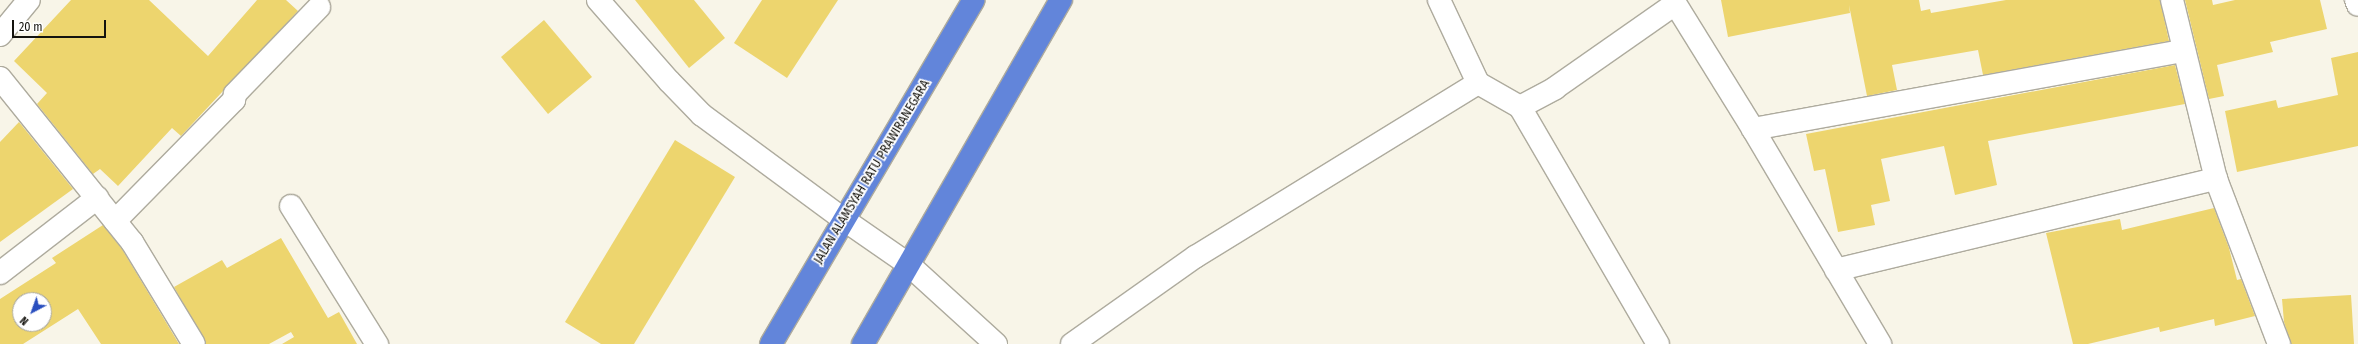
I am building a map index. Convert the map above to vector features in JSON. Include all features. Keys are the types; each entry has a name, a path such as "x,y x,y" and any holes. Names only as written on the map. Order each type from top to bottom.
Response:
{"highway":[{"name":"JALAN ALAMSYAH RATU PRAWIRANEGARA","path":"770,344 842,219 974,0"},
{"path":"863,344 1061,0"}],"street":[{"path":"0,34 29,0"},
{"path":"598,0 668,81 702,115 842,219 908,264 996,344"},
{"path":"1438,0 1478,83 1520,108 1658,344"},
{"path":"2172,0 2183,51 2216,178 2279,344"},
{"path":"2356,0 2358,5"},
{"path":"1520,108 1555,88 1674,2 1753,129 1880,344"},
{"path":"115,221 234,100 235,94 319,7"},
{"path":"1753,129 2183,51"},
{"path":"1072,344 1195,258 1478,83"},
{"path":"3,87 97,198 132,242 194,344"},
{"path":"1836,270 2216,178"},
{"path":"0,272 97,198"},
{"path":"291,206 378,344"}],"building":[{"path":"71,0 149,0 208,56 257,0 286,0 298,11 181,136 172,128 118,186 100,169 93,174 37,104 47,93 14,61"},
{"path":"635,0 694,0 725,38 689,68"},
{"path":"762,0 838,0 787,78 734,43"},
{"path":"1721,0 1919,0 1921,11 1930,9 1931,13 2006,0 2160,0 2169,41 1983,75 1978,50 1892,65 1897,90 1867,96 1849,5 1850,13 1728,37"},
{"path":"2185,0 2212,0 2213,5 2235,0 2320,0 2327,29 2270,42 2273,52 2217,65 2224,96 2209,99"},
{"path":"544,20 592,77 548,114 501,57"},
{"path":"2358,52 2358,146 2237,172 2225,111 2276,100 2278,108 2338,95 2331,58"},
{"path":"2175,65 2185,104 1988,141 1997,185 1955,195 1944,146 1881,159 1890,201 1871,205 1875,225 1838,232 1825,169 1814,171 1806,134"},
{"path":"19,122 73,189 0,242 0,142"},
{"path":"675,140 735,177 634,344 601,344 565,322"},
{"path":"2214,208 2229,248 2237,280 2241,279 2255,316 2215,326 2214,319 2160,332 2159,327 2088,344 2073,344 2046,233 2120,219 2122,230"},
{"path":"103,225 122,249 179,344 101,344 78,309 52,326 52,292 12,292 12,332 42,332 23,344 0,344 0,299 56,263 52,258"},
{"path":"281,238 328,318 339,312 357,344 282,344 294,337 291,332 269,344 206,344 174,287 222,260 227,268"},
{"path":"2351,295 2354,344 2291,344 2284,322 2282,299"}]}
